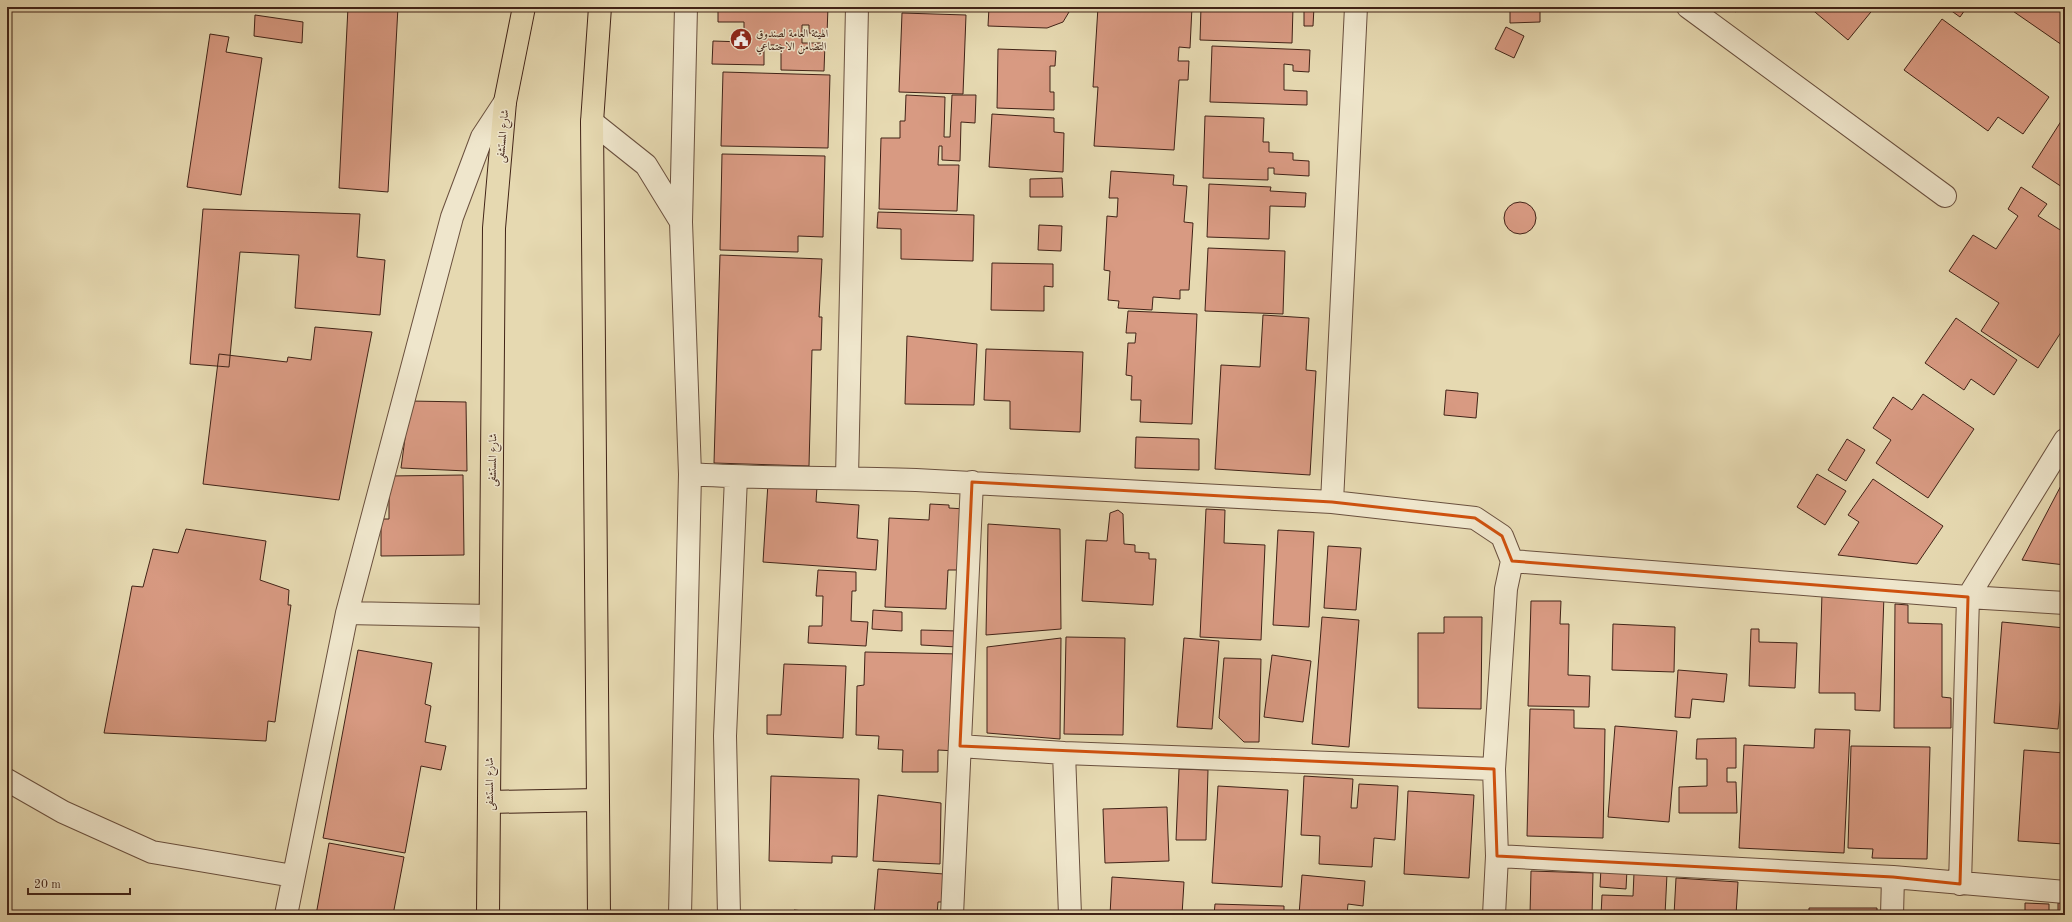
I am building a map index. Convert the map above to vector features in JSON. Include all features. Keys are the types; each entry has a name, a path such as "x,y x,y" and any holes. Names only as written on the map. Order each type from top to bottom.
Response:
{"main road":[{"name":"شارع المستشفى","path":"488,915 494,228 505,102 524,7"},
{"path":"599,915 592,122 600,7"},
{"path":"489,802 598,800"}],"street":[{"path":"680,915 690,474 681,222 686,7"},
{"path":"847,478 857,7"},
{"path":"1332,502 1356,7"},
{"path":"1688,7 1945,196"},
{"path":"286,915 347,613 452,217 482,137 505,102"},
{"path":"592,122 646,165 681,222"},
{"path":"1960,884 1968,597 2065,440"},
{"path":"690,474 736,477 847,478 972,482 1332,502 1475,518 1502,536 1512,561 1506,589 1494,769 1498,856 1494,915"},
{"path":"729,915 725,736 736,477"},
{"path":"952,915 972,482"},
{"path":"1512,561 1968,597 2065,603"},
{"path":"347,613 490,616"},
{"path":"960,746 1064,753 1494,769"},
{"path":"1064,753 1070,915"},
{"path":"7,780 63,812 152,852 293,876"},
{"path":"1498,856 1893,877 2065,892"},
{"path":"1892,915 1893,877"}],"highlighted area":[{"path":"972,482 1332,502 1475,518 1502,536 1512,561 1968,597 1960,884 1893,877 1497,856 1494,769 960,746"}],"building":[{"path":"348,7 398,7 388,192 339,188"},
{"path":"718,7 828,7 827,34 809,33 809,25 802,25 802,43 825,43 824,71 781,70 781,45 764,45 764,65 712,64 713,41 744,42 744,22 718,22"},
{"path":"989,7 1072,7 1063,22 1047,28 988,26"},
{"path":"1098,7 1192,7 1190,48 1179,47 1178,61 1189,61 1188,80 1179,80 1174,150 1094,146 1098,87 1093,87"},
{"path":"1201,7 1293,7 1292,43 1200,40"},
{"path":"1304,7 1314,7 1313,26 1304,26"},
{"path":"1510,7 1540,7 1540,22 1510,23"},
{"path":"1729,7 1740,7 1736,12"},
{"path":"1809,7 1875,7 1848,40"},
{"path":"1946,7 1967,7 1960,17"},
{"path":"2007,7 2065,7 2065,41 2062,45"},
{"path":"902,13 966,15 963,94 899,92"},
{"path":"255,15 303,22 302,43 254,36"},
{"path":"1942,19 2049,97 2023,134 1998,117 1988,131 1904,70"},
{"path":"1506,27 1524,36 1514,58 1495,49"},
{"path":"210,34 229,37 226,52 262,58 241,195 187,187"},
{"path":"1212,46 1310,50 1309,72 1293,71 1293,65 1284,64 1284,90 1307,91 1307,105 1210,102"},
{"path":"998,49 1056,51 1055,66 1050,66 1050,92 1054,92 1054,110 997,108"},
{"path":"723,72 830,75 828,148 721,146"},
{"path":"906,95 945,97 944,137 950,137 952,95 976,95 975,123 961,122 960,161 942,160 942,146 939,146 938,165 959,165 957,211 879,209 881,138 900,138 900,121 905,121"},
{"path":"992,114 1054,118 1054,132 1064,133 1063,172 989,167"},
{"path":"2065,115 2065,189 2032,167"},
{"path":"1205,116 1264,118 1263,142 1269,142 1269,152 1293,153 1293,160 1309,161 1309,176 1274,174 1274,168 1268,168 1268,180 1203,178"},
{"path":"722,154 825,156 823,237 798,236 798,252 720,250"},
{"path":"1111,171 1174,175 1173,185 1187,186 1184,222 1193,223 1189,290 1180,290 1180,299 1153,297 1152,310 1118,308 1119,301 1108,300 1110,271 1104,270 1107,216 1117,217 1118,198 1109,198"},
{"path":"1062,178 1063,197 1030,197 1030,179"},
{"path":"1209,184 1271,187 1270,191 1306,193 1305,207 1270,206 1269,239 1207,237"},
{"path":"2021,187 2047,204 2038,216 2065,233 2065,326 2038,368 1981,331 1999,303 1949,271 1973,235 1996,249 2018,216 2008,209"},
{"path":"1520,202 1531,207 1536,218 1531,229 1520,234 1509,229 1504,218 1509,207"},
{"path":"203,209 360,214 357,257 385,260 380,315 295,308 299,255 240,252 229,367 190,364"},
{"path":"878,212 974,215 973,261 901,259 901,229 877,228"},
{"path":"1039,225 1062,226 1061,251 1038,250"},
{"path":"1208,248 1285,251 1283,314 1205,311"},
{"path":"720,255 822,259 819,317 822,317 821,350 812,350 809,466 714,463"},
{"path":"992,263 1053,264 1053,287 1044,286 1044,311 991,310"},
{"path":"1128,311 1197,314 1192,424 1140,422 1141,400 1131,400 1132,376 1126,375 1128,343 1135,343 1136,333 1126,333"},
{"path":"1263,315 1309,318 1306,370 1316,371 1310,475 1215,469 1221,365 1260,367"},
{"path":"1956,318 2017,360 1994,395 1971,379 1964,390 1925,363"},
{"path":"315,327 372,332 339,500 203,484 219,354 287,362 288,357 311,360"},
{"path":"907,336 977,344 974,405 905,404"},
{"path":"986,349 1083,352 1080,432 1010,429 1010,401 984,400"},
{"path":"1446,390 1478,393 1476,418 1444,415"},
{"path":"1923,394 1974,429 1928,498 1876,463 1891,440 1873,428 1893,397 1912,410"},
{"path":"410,401 466,402 467,471 401,468"},
{"path":"1136,437 1199,439 1199,470 1135,468"},
{"path":"1847,439 1865,450 1846,481 1828,470"},
{"path":"1817,474 1846,491 1825,525 1797,507"},
{"path":"463,475 464,555 381,556 381,519 389,519 389,476"},
{"path":"2065,478 2065,565 2022,560"},
{"path":"1873,479 1943,526 1917,564 1838,555 1859,522 1848,515"},
{"path":"768,483 817,487 816,502 859,505 857,538 878,540 876,570 763,562"},
{"path":"930,504 949,505 949,508 965,509 962,570 948,570 946,609 885,607 889,518 929,520"},
{"path":"1206,509 1225,510 1224,543 1265,545 1261,640 1200,637"},
{"path":"1118,510 1123,514 1124,544 1135,545 1135,552 1149,553 1149,559 1156,559 1153,605 1082,601 1086,540 1107,541 1110,513"},
{"path":"988,524 1060,529 1061,629 986,635"},
{"path":"186,529 266,541 260,580 289,590 288,605 291,605 275,722 268,721 266,741 104,733 132,586 143,587 153,549 178,553"},
{"path":"1278,530 1314,532 1309,627 1273,625"},
{"path":"1328,546 1361,548 1356,610 1324,608"},
{"path":"818,570 856,572 856,591 852,591 851,621 868,622 866,646 808,643 809,626 822,626 823,596 816,596"},
{"path":"1822,593 1884,595 1880,711 1855,710 1855,693 1819,693"},
{"path":"1531,601 1561,601 1560,624 1569,624 1568,675 1590,676 1589,707 1528,706"},
{"path":"1895,604 1908,605 1908,623 1942,624 1942,697 1951,698 1951,728 1894,728"},
{"path":"873,610 902,612 902,631 872,629"},
{"path":"1322,617 1359,620 1349,747 1312,744"},
{"path":"1444,617 1482,617 1481,709 1418,708 1418,633 1444,633"},
{"path":"2002,622 2065,628 2065,650 2058,729 1994,723"},
{"path":"1613,624 1675,627 1674,672 1612,670"},
{"path":"1751,629 1759,629 1759,642 1797,643 1795,688 1749,686"},
{"path":"921,630 958,631 957,647 921,645"},
{"path":"1066,637 1125,638 1123,735 1064,734"},
{"path":"1061,638 1060,739 987,733 987,647"},
{"path":"1184,638 1219,641 1212,729 1177,727"},
{"path":"358,650 432,663 425,704 431,706 425,742 446,746 441,770 421,766 405,853 323,838"},
{"path":"865,652 959,654 956,751 938,750 938,772 902,772 903,750 878,749 879,736 856,735 857,686 864,685"},
{"path":"1272,655 1311,661 1303,722 1264,717"},
{"path":"1224,658 1261,659 1259,742 1244,742 1219,718"},
{"path":"784,664 846,666 843,738 767,734 767,715 781,715"},
{"path":"1678,670 1727,674 1724,702 1692,699 1690,718 1675,717"},
{"path":"1530,709 1574,710 1574,728 1605,729 1603,838 1527,836"},
{"path":"1615,726 1677,731 1669,822 1608,817"},
{"path":"1815,729 1850,730 1844,853 1739,848 1744,745 1814,748"},
{"path":"1736,738 1736,768 1727,768 1727,782 1736,782 1737,813 1679,813 1679,787 1707,786 1707,759 1696,759 1697,739"},
{"path":"1851,746 1930,747 1927,859 1872,858 1873,849 1848,848"},
{"path":"2024,750 2065,753 2064,844 2018,841"},
{"path":"1179,769 1208,770 1206,840 1176,840"},
{"path":"771,776 859,779 857,857 832,856 832,863 769,861"},
{"path":"1304,776 1353,779 1351,808 1357,808 1359,784 1398,786 1395,840 1374,838 1372,867 1319,864 1320,836 1301,835"},
{"path":"1218,786 1288,790 1282,887 1212,883"},
{"path":"1408,791 1474,795 1469,878 1404,874"},
{"path":"878,795 941,803 940,864 873,861"},
{"path":"1167,807 1169,861 1105,863 1103,809"},
{"path":"329,843 404,857 393,915 316,915"},
{"path":"1601,868 1627,870 1626,889 1600,887"},
{"path":"878,869 944,874 942,902 938,902 937,915 874,915"},
{"path":"1531,871 1593,873 1592,915 1530,915"},
{"path":"1634,873 1667,874 1665,915 1601,915 1602,895 1633,896"},
{"path":"1302,875 1365,881 1363,906 1348,904 1347,915 1299,915"},
{"path":"1112,877 1184,882 1182,915 1110,915"},
{"path":"1676,878 1738,882 1736,915 1674,915"},
{"path":"2025,903 2049,904 2049,913 2058,913 2058,903 2065,903 2065,915 2025,915"},
{"path":"1215,904 1284,906 1284,915 1214,915"},
{"path":"1809,908 1877,908 1877,915 1809,915"},
{"path":"794,910 841,915 795,915"}],"place":[{"name":"الهيئة العامة لصندوق التضامن الاجتماعي","path":"741,39"}]}
